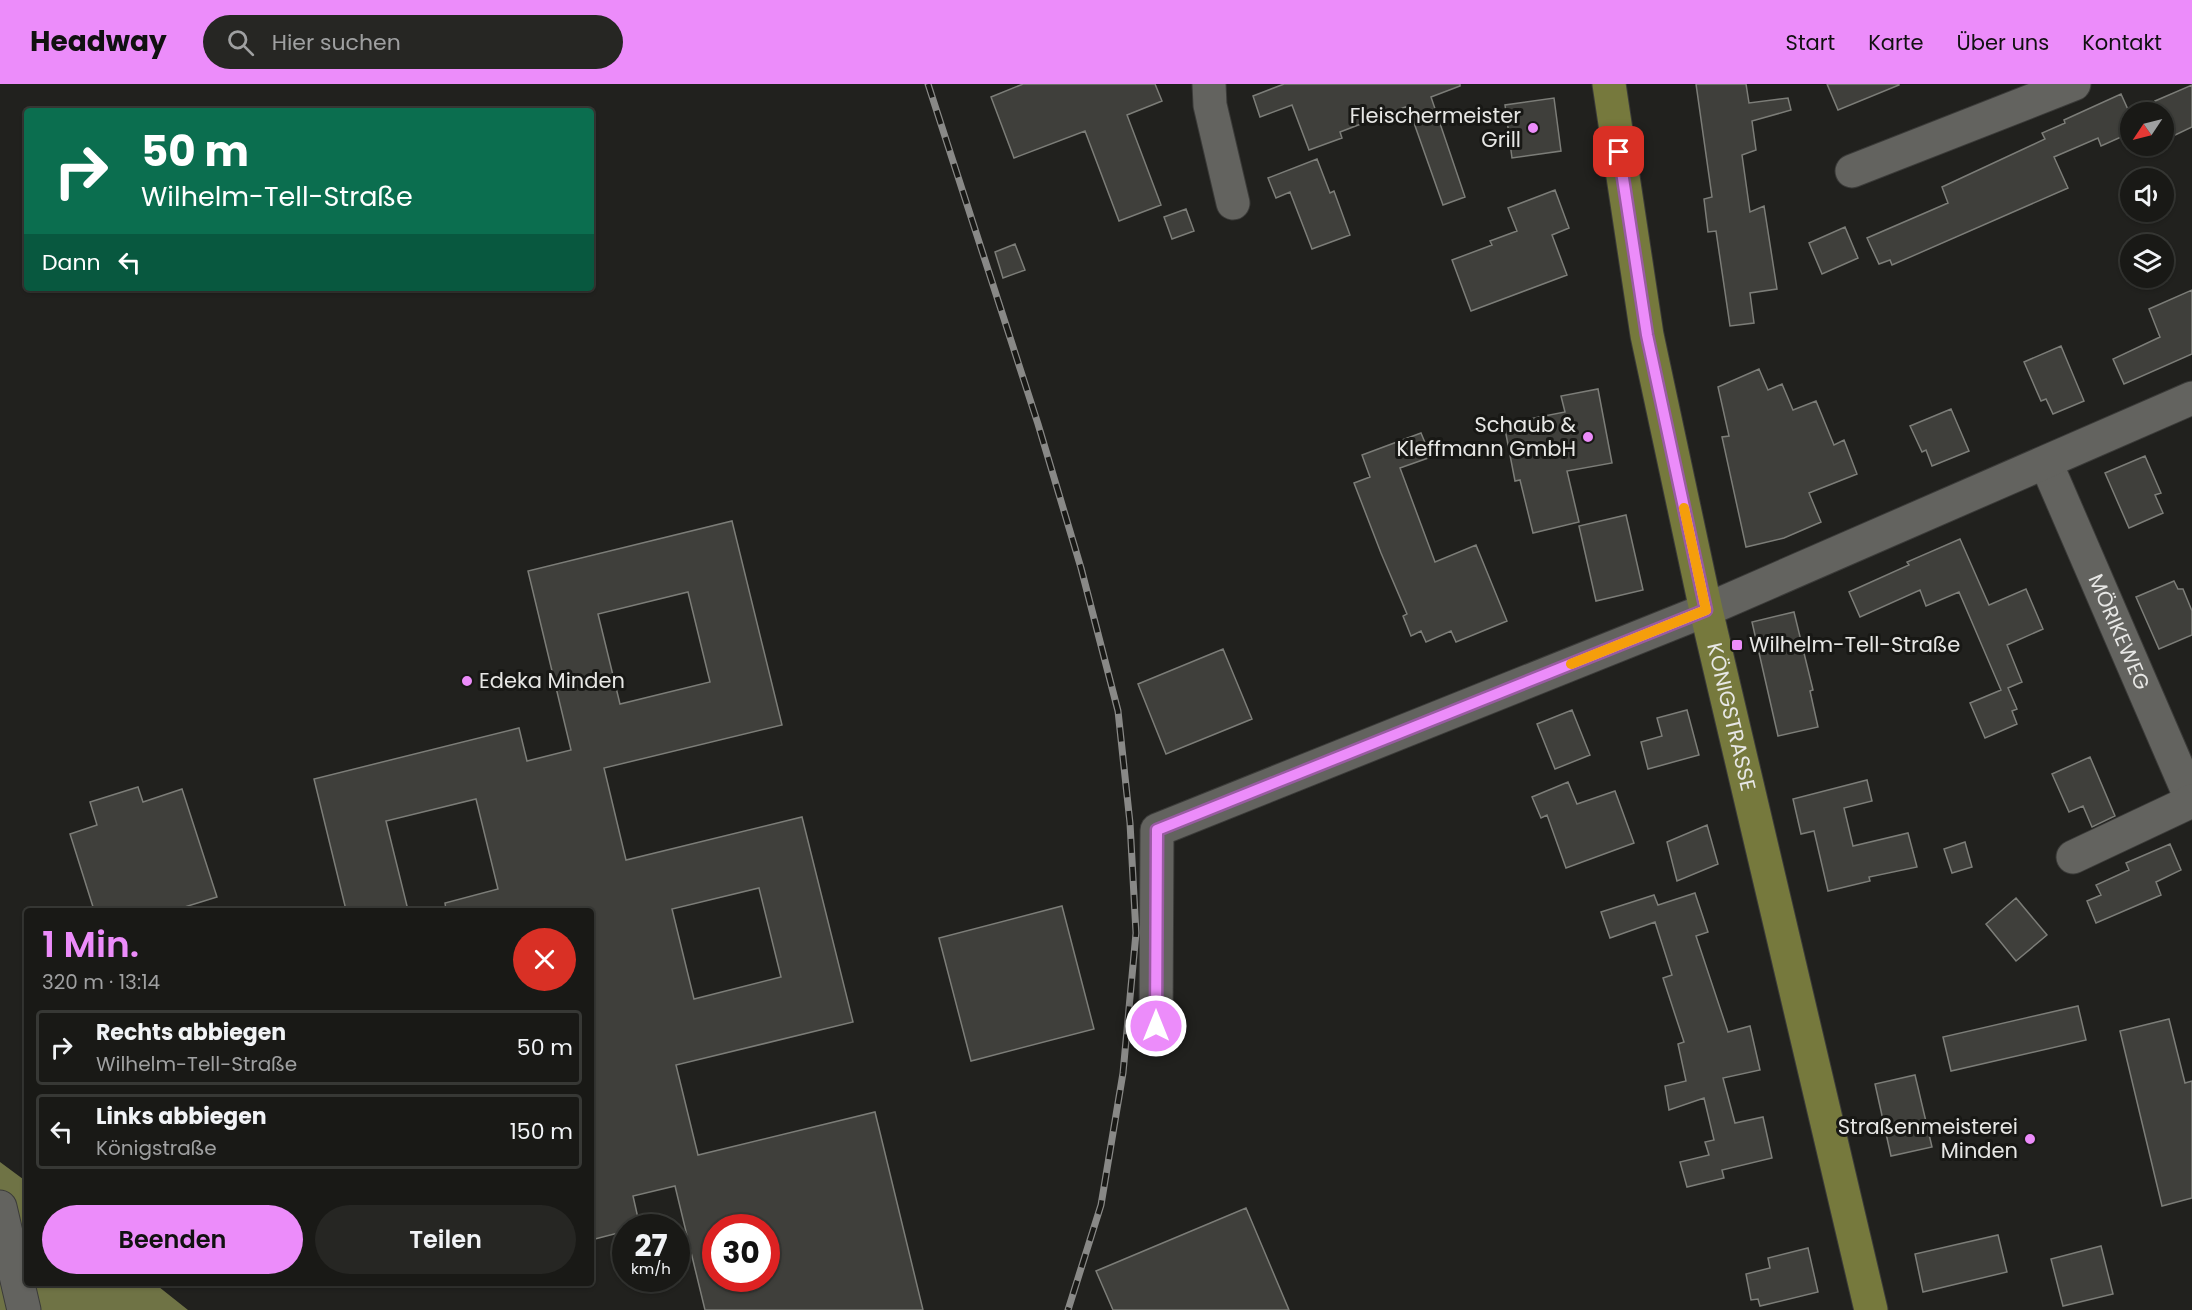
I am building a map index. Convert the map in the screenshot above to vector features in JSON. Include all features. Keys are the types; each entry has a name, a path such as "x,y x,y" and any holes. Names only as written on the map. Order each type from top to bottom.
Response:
{"main road":[{"name":"KÖNIGSTRASSE","path":"1609,84 1647,335 1706,610 1871,1310"}],"street":[{"path":"1209,84 1210,105 1233,203"},
{"path":"1852,171 2074,84"},
{"path":"1156,1026 1157,830 1706,610 2192,398"},
{"name":"MÖRIKEWEG","path":"2046,463 2192,801 2073,857"},
{"path":"0,1207 24,1310"}],"shaded area":[{"path":"0,1162 24,1180 24,1286 158,1286 188,1310 0,1310"}],"building":[{"path":"1023,84 1155,84 1162,101 1127,115 1161,205 1119,221 1085,131 1014,158 991,97"},
{"path":"1284,84 1460,84 1460,86 1431,97 1465,197 1443,205 1408,106 1340,132 1342,138 1309,150 1292,105 1260,117 1253,96"},
{"path":"1696,84 1746,84 1749,103 1788,98 1791,110 1752,121 1756,150 1742,155 1750,212 1764,206 1777,289 1750,293 1754,323 1730,326 1716,231 1708,232 1704,199 1712,197"},
{"path":"1827,84 1899,84 1899,85 1838,110"},
{"path":"2192,85 2192,127 2174,136 2174,102 2155,101"},
{"path":"2121,94 2125,102 2120,102 2120,137 2101,146 2098,138 2054,157 2068,188 1892,265 1890,260 1879,264 1867,238 1948,203 1942,187 2045,139 2042,133 2065,123 2064,120"},
{"name":"Fleischermeister Grill","path":"1554,98 1561,151 1512,158 1505,105"},
{"path":"1317,159 1330,193 1334,191 1350,235 1312,249 1290,192 1276,198 1268,178"},
{"path":"1555,190 1569,228 1552,235 1567,275 1471,311 1452,260 1492,245 1490,241 1517,231 1508,208"},
{"path":"1186,209 1194,231 1172,239 1164,217"},
{"path":"1845,227 1858,258 1822,274 1809,243"},
{"path":"1015,244 1025,270 1003,278 995,252"},
{"path":"2192,290 2192,354 2124,384 2113,359 2160,337 2149,309"},
{"path":"2061,346 2084,401 2053,414 2046,399 2041,401 2024,362"},
{"path":"1759,369 1768,390 1782,384 1793,410 1816,401 1834,445 1844,440 1857,474 1809,493 1821,522 1784,538 1746,547 1722,437 1729,436 1718,387"},
{"path":"1598,389 1612,463 1567,471 1579,522 1533,533 1520,480 1515,481 1504,424 1565,412 1561,396"},
{"path":"1951,409 1969,451 1932,466 1926,450 1922,452 1910,426"},
{"path":"1421,433 1431,457 1400,468 1435,562 1476,545 1507,621 1456,642 1451,631 1426,642 1421,631 1411,636 1403,616 1407,614 1354,483 1370,477 1362,455"},
{"path":"2145,456 2161,493 2155,495 2163,513 2129,528 2105,473"},
{"path":"1626,515 1643,590 1596,601 1579,526"},
{"path":"732,521 782,725 604,768 626,860 802,817 853,1022 676,1065 698,1155 875,1112 923,1310 705,1310 690,1248 690,1214 682,1214 675,1186 633,1196 637,1214 612,1214 612,1235 594,1239 594,908 446,908 445,903 498,889 476,799 386,821 408,908 346,908 314,779 519,728 527,761 571,750 528,571","holes":["688,592 710,682 620,704 598,614","759,888 781,977 694,999 672,909"]},
{"path":"1960,539 1989,605 2026,589 2043,629 2007,645 2022,682 2008,688 2017,709 2012,711 2017,724 1985,738 1970,703 2001,690 1959,592 1926,606 1920,590 1860,617 1849,592 1909,565 1907,562"},
{"path":"2174,581 2178,589 2183,589 2192,611 2192,635 2159,649 2136,597"},
{"path":"1794,612 1813,690 1810,691 1818,727 1778,736 1752,622"},
{"path":"1223,649 1252,719 1166,754 1138,684"},
{"path":"1572,710 1590,755 1555,769 1537,724"},
{"path":"1687,710 1699,755 1648,769 1641,742 1662,736 1657,718"},
{"path":"2090,757 2115,816 2092,827 2083,806 2069,812 2052,774"},
{"path":"1867,780 1872,801 1844,808 1853,846 1908,833 1917,867 1869,877 1870,881 1828,891 1814,831 1801,834 1793,799"},
{"path":"1568,782 1577,804 1615,791 1634,843 1566,868 1547,815 1541,818 1532,797"},
{"path":"138,787 143,802 182,789 217,897 181,908 93,908 70,834 97,825 90,802"},
{"path":"1707,825 1718,864 1677,881 1667,842"},
{"path":"1965,842 1972,867 1952,873 1944,849"},
{"path":"2170,844 2181,870 2156,882 2161,895 2096,923 2087,901 2101,895 2096,885 2129,870 2126,863"},
{"path":"1695,893 1708,932 1696,936 1728,1032 1750,1026 1760,1070 1723,1078 1735,1123 1763,1117 1772,1158 1722,1170 1724,1178 1687,1187 1680,1162 1709,1155 1705,1142 1714,1140 1704,1098 1669,1110 1665,1086 1686,1081 1678,1044 1684,1042 1663,978 1672,975 1655,922 1610,938 1601,912 1654,895 1658,905"},
{"path":"2016,898 2047,935 2016,961 1986,924"},
{"path":"1062,906 1094,1029 971,1061 939,938"},
{"path":"2078,1006 2086,1040 1951,1071 1943,1037"},
{"path":"2169,1019 2185,1083 2192,1081 2192,1198 2162,1206 2120,1031"},
{"path":"1915,1075 1932,1147 1891,1156 1875,1084"},
{"path":"1246,1208 1289,1310 1113,1310 1096,1271"},
{"path":"1998,1235 2007,1272 1923,1292 1915,1254"},
{"path":"2101,1246 2113,1294 2063,1306 2051,1259"},
{"path":"1808,1248 1818,1292 1760,1306 1758,1299 1751,1300 1746,1274 1770,1268 1768,1258"}],"railway":[{"path":"928,84 1038,424 1081,568 1118,711 1130,823 1136,933 1123,1073 1101,1205 1068,1310"}],"slow traffic":[{"path":"1571,664 1706,610 1684,508"}],"place":[{"name":"Fleischermeister Grill","path":"1533,128"},
{"name":"Schaub & Kleffmann GmbH","path":"1588,437"},
{"name":"Wilhelm-Tell-Straße","path":"1737,645"},
{"name":"Edeka Minden","path":"467,681"},
{"name":"Straßenmeisterei Minden","path":"2030,1139"}],"route":[{"path":"1156,1026 1157,830 1706,610 1647,335 1619,152"}]}
